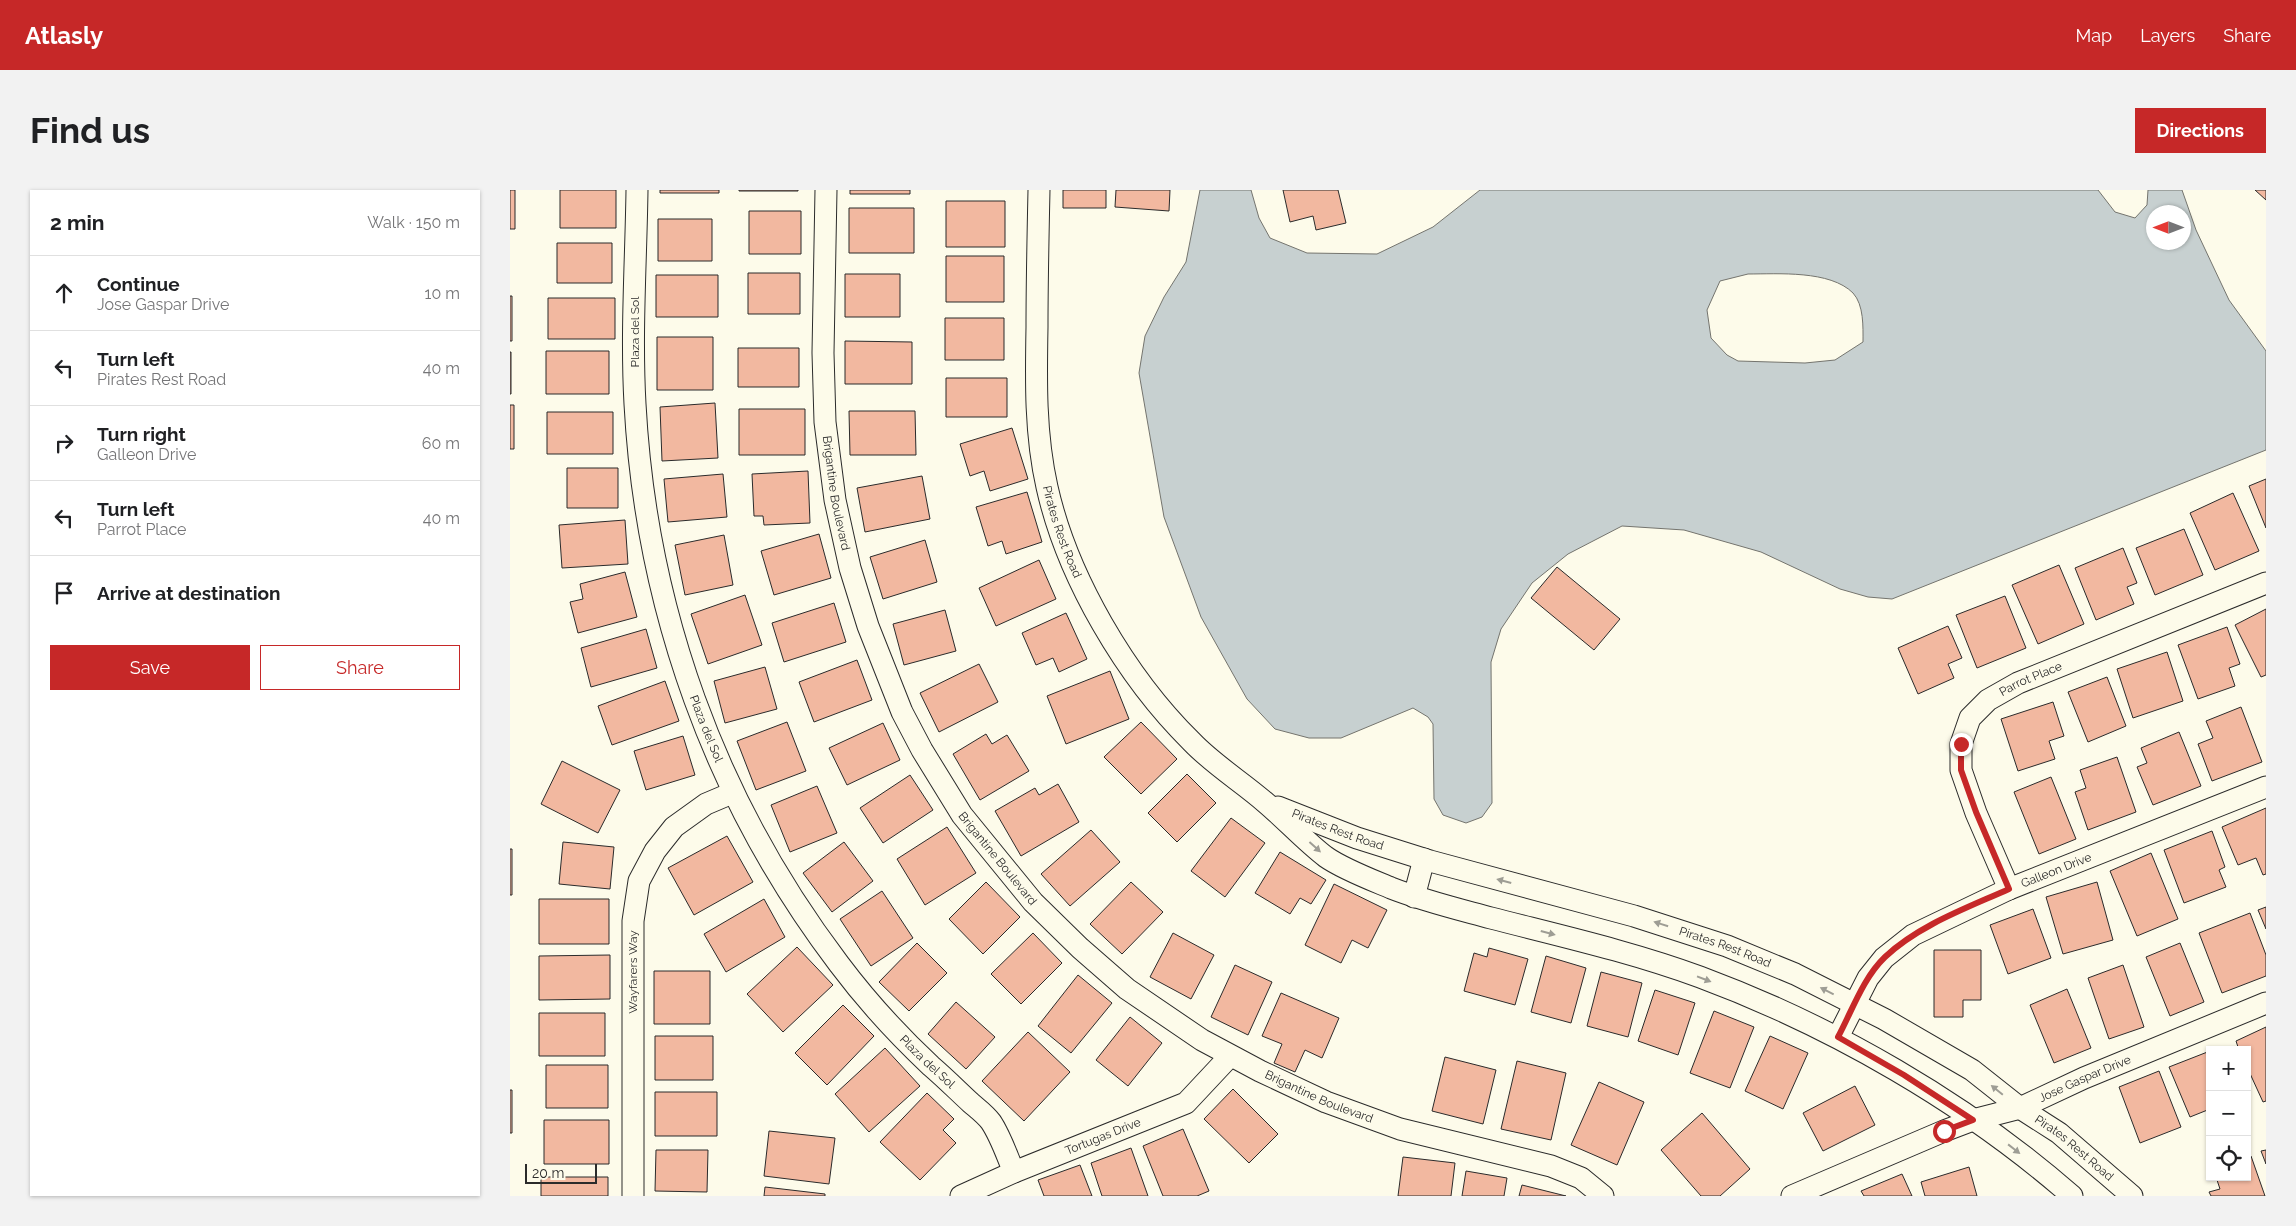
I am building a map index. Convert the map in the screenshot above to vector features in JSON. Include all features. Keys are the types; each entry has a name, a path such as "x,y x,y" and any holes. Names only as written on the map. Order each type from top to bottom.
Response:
{"street":[{"name":"Plaza del Sol","path":"637,190 634,318 635,404 646,517 664,603 676,649 702,722 732,793 792,898 839,964 917,1052 991,1121 1014,1172"},
{"name":"Brigantine Boulevard","path":"826,190 823,353 828,464 850,568 868,626 902,712 922,750 962,815 1032,902 1080,948 1127,989 1173,1022 1230,1056 1326,1102 1400,1129 1551,1166 1581,1178 1602,1196"},
{"name":"Pirates Rest Road","path":"1039,190 1036,380 1040,447 1047,488 1062,542 1107,632 1124,659 1168,717 1194,745 1266,803 1328,858 1389,887 1414,896 1625,953 1696,976 1749,996 1838,1037 1904,1075 1986,1128 2072,1196"},
{"name":"Parrot Place","path":"2009,889 1976,812 1961,770 1961,744 1970,718 1988,700 2018,683 2266,583"},
{"name":"Galleon Drive","path":"1838,1037 1868,978 1884,958 1913,935 2009,889 2266,787"},
{"name":"Wayfarers Way","path":"633,1196 633,921 640,881 655,850 674,827 706,804 732,793"},
{"name":"Pirates Rest Road","path":"1266,803 1357,838 1424,859 1634,916 1727,946 1794,974 1892,1023 1958,1061 2020,1108 2059,1133 2132,1196"},
{"path":"1414,896 1424,859"},
{"name":"Jose Gaspar Drive","path":"1792,1196 1973,1120 2020,1108 2084,1078 2266,1003"},
{"name":"Tortugas Drive","path":"961,1196 1014,1172 1186,1103 1230,1056"}],"shaded area":[{"path":"1200,190 1251,190 1259,218 1270,238 1307,253 1377,254 1433,227 1480,190 2098,190 2115,212 2135,218 2146,206 2146,250 2191,250 2191,216 2229,300 2266,351 2266,450 1892,599 1868,597 1840,589 1761,552 1684,530 1622,526 1568,554 1532,583 1501,629 1491,662 1492,803 1482,817 1466,823 1443,815 1434,799 1433,724 1428,717 1413,708 1341,738 1309,738 1275,729 1247,699 1201,617 1164,517 1139,373 1145,336 1164,297 1186,262","holes":["1748,274 1788,274 1831,280 1853,293 1857,298 1862,316 1863,342 1835,360 1805,363 1738,361 1727,355 1711,338 1707,310 1720,281"]},
{"path":"2148,190 2182,190 2187,205 2147,205"}],"building":[{"path":"510,190 515,190 515,229 510,229"},
{"path":"560,190 616,190 616,228 560,228"},
{"path":"660,190 719,190 719,193 660,193"},
{"path":"798,190 798,191 739,191"},
{"path":"850,190 910,190 910,194 850,194"},
{"path":"1063,190 1106,190 1106,208 1063,208"},
{"path":"1116,190 1170,190 1169,211 1115,207"},
{"path":"1283,190 1338,190 1346,223 1316,230 1313,216 1290,222"},
{"path":"2255,190 2266,190 2266,200"},
{"path":"946,201 1005,201 1005,247 946,247"},
{"path":"849,208 914,208 914,253 849,253"},
{"path":"749,211 801,211 801,254 749,254"},
{"path":"658,219 712,219 712,261 658,261"},
{"path":"557,243 612,243 612,283 557,283"},
{"path":"946,256 1004,256 1004,302 946,302"},
{"path":"748,273 800,273 800,314 748,314"},
{"path":"845,274 900,274 900,317 845,317"},
{"path":"656,275 718,275 718,317 656,317"},
{"path":"510,296 512,296 512,341 510,341"},
{"path":"548,298 615,298 615,339 548,339"},
{"path":"945,318 1004,318 1004,360 945,360"},
{"path":"657,337 713,337 713,390 657,390"},
{"path":"845,341 912,342 912,384 845,384"},
{"path":"738,348 799,348 799,387 738,387"},
{"path":"546,351 609,351 609,394 546,394"},
{"path":"511,352 511,394 510,394"},
{"path":"946,378 1007,378 1007,417 946,417"},
{"path":"715,403 718,458 662,461 660,407"},
{"path":"510,405 514,405 514,449 510,449"},
{"path":"739,409 805,409 805,455 739,455"},
{"path":"849,411 915,411 916,455 850,455"},
{"path":"547,412 613,412 613,454 547,454"},
{"path":"1012,428 1028,479 990,491 984,471 970,476 960,444"},
{"path":"567,468 618,468 618,508 567,508"},
{"path":"808,471 810,523 764,525 763,516 754,516 752,474"},
{"path":"723,474 727,517 668,522 664,479"},
{"path":"922,476 930,519 865,532 857,488"},
{"path":"2266,479 2266,528 2249,486"},
{"path":"1027,492 1042,542 1006,554 1002,541 988,546 976,507"},
{"path":"2233,493 2259,551 2215,570 2190,513"},
{"path":"625,520 628,564 562,568 559,525"},
{"path":"2184,529 2203,575 2155,595 2136,548"},
{"path":"819,534 831,578 774,595 761,551"},
{"path":"724,535 733,585 685,595 675,545"},
{"path":"925,540 937,582 883,599 870,557"},
{"path":"2123,548 2137,583 2127,587 2134,604 2096,620 2075,568"},
{"path":"1039,560 1056,599 996,626 979,588"},
{"path":"2059,565 2084,624 2038,644 2012,585"},
{"path":"1557,567 1620,619 1594,650 1531,598"},
{"path":"625,572 637,617 578,633 570,602 583,599 580,584"},
{"path":"745,595 762,645 708,664 691,614"},
{"path":"2005,596 2026,648 1977,668 1956,615"},
{"path":"834,603 846,642 784,662 772,623"},
{"path":"2266,609 2266,675 2261,677 2235,625"},
{"path":"945,610 956,651 904,665 893,624"},
{"path":"1066,613 1087,659 1059,672 1053,658 1036,665 1022,633"},
{"path":"1948,626 1962,658 1948,664 1954,678 1918,694 1898,648"},
{"path":"2227,627 2240,664 2229,668 2235,686 2198,699 2178,645"},
{"path":"646,629 657,668 591,687 581,648"},
{"path":"2167,652 2183,701 2133,718 2117,669"},
{"path":"857,660 872,700 814,722 799,682"},
{"path":"979,664 998,702 939,732 920,693"},
{"path":"765,667 777,709 725,723 714,681"},
{"path":"1110,671 1129,719 1066,744 1047,696"},
{"path":"2107,677 2126,726 2088,742 2068,692"},
{"path":"665,681 679,721 612,745 598,706"},
{"path":"2053,702 2064,736 2049,741 2055,759 2018,771 2001,719"},
{"path":"2241,707 2262,762 2212,781 2198,744 2213,738 2206,721"},
{"path":"787,722 806,771 756,790 737,741"},
{"path":"1141,722 1177,759 1141,794 1104,757"},
{"path":"883,723 900,760 847,785 829,748"},
{"path":"2179,732 2201,786 2153,805 2137,767 2147,763 2141,748"},
{"path":"986,734 992,744 1007,735 1029,771 980,800 953,754"},
{"path":"683,736 695,775 646,790 634,751"},
{"path":"2117,757 2136,812 2088,830 2075,792 2086,788 2080,770"},
{"path":"562,761 620,790 598,833 541,804"},
{"path":"1187,774 1216,803 1177,842 1148,813"},
{"path":"910,775 933,810 883,843 860,808"},
{"path":"2051,777 2076,839 2039,854 2014,792"},
{"path":"1058,784 1079,822 1021,856 995,811 1035,788 1039,795"},
{"path":"817,786 837,833 790,852 771,805"},
{"path":"2266,808 2266,874 2263,875 2256,858 2238,865 2222,827"},
{"path":"1231,818 1265,843 1225,897 1191,871"},
{"path":"947,827 976,873 925,905 897,859"},
{"path":"1091,830 1120,862 1070,906 1041,874"},
{"path":"2212,831 2225,867 2219,870 2226,887 2184,903 2164,850"},
{"path":"727,836 753,882 694,915 668,868"},
{"path":"563,842 614,847 610,889 559,884"},
{"path":"844,842 873,881 832,912 803,873"},
{"path":"510,849 512,849 512,895 510,895"},
{"path":"1280,852 1326,880 1311,904 1300,898 1290,914 1255,893"},
{"path":"2151,853 2178,919 2137,936 2110,871"},
{"path":"986,882 1020,917 983,954 949,919"},
{"path":"1131,882 1163,912 1122,954 1090,924"},
{"path":"2097,882 2113,940 2063,954 2046,897"},
{"path":"1334,884 1387,910 1368,948 1352,940 1341,963 1305,945"},
{"path":"882,891 913,938 871,966 840,919"},
{"path":"539,899 609,899 609,944 539,944"},
{"path":"764,899 785,937 726,972 704,934"},
{"path":"2266,907 2266,929 2258,910"},
{"path":"2033,909 2051,958 2008,974 1990,925"},
{"path":"2250,913 2266,955 2266,976 2222,993 2199,933"},
{"path":"1033,933 1062,963 1021,1004 991,974"},
{"path":"1173,933 1214,955 1191,999 1150,977"},
{"path":"917,943 947,973 909,1011 879,982"},
{"path":"2180,943 2204,1002 2170,1016 2146,957"},
{"path":"797,947 833,985 783,1032 747,994"},
{"path":"1489,948 1528,959 1515,1005 1464,991 1474,953 1487,957"},
{"path":"1934,950 1981,950 1981,1000 1963,1000 1963,1017 1934,1017"},
{"path":"610,955 610,999 539,1000 539,956"},
{"path":"1546,956 1586,968 1571,1023 1531,1012"},
{"path":"1235,965 1272,982 1248,1035 1211,1017"},
{"path":"2123,965 2144,1027 2109,1039 2088,978"},
{"path":"654,971 710,971 710,1024 654,1024"},
{"path":"1601,972 1642,983 1628,1037 1587,1026"},
{"path":"1078,975 1112,1003 1071,1053 1038,1026"},
{"path":"2067,989 2091,1048 2054,1063 2030,1005"},
{"path":"1655,990 1695,1003 1678,1055 1638,1041"},
{"path":"1281,993 1339,1018 1322,1058 1305,1050 1295,1072 1274,1063 1282,1044 1262,1036"},
{"path":"956,1002 995,1037 966,1069 928,1034"},
{"path":"843,1005 874,1036 827,1085 795,1053"},
{"path":"1714,1011 1754,1027 1730,1088 1690,1073"},
{"path":"539,1013 605,1013 605,1056 539,1056"},
{"path":"1130,1017 1162,1043 1128,1086 1096,1060"},
{"path":"2266,1027 2266,1101 2263,1102 2251,1076 2251,1046 2238,1046 2236,1041"},
{"path":"1028,1032 1070,1072 1024,1121 982,1081"},
{"path":"655,1036 713,1036 713,1080 655,1080"},
{"path":"1770,1036 1808,1053 1783,1109 1745,1091"},
{"path":"885,1048 920,1086 869,1132 835,1094"},
{"path":"2206,1053 2206,1111 2190,1117 2169,1067"},
{"path":"1445,1057 1496,1070 1483,1124 1432,1111"},
{"path":"1517,1061 1566,1073 1551,1140 1501,1129"},
{"path":"546,1065 608,1065 608,1108 546,1108"},
{"path":"2159,1071 2181,1127 2140,1143 2119,1087"},
{"path":"1599,1082 1644,1102 1617,1165 1571,1145"},
{"path":"1855,1086 1875,1125 1823,1151 1803,1113"},
{"path":"1233,1089 1278,1134 1249,1163 1204,1119"},
{"path":"510,1090 512,1090 512,1133 510,1133"},
{"path":"655,1092 717,1092 717,1136 655,1136"},
{"path":"927,1093 954,1119 943,1130 956,1143 920,1180 880,1142"},
{"path":"1702,1113 1750,1169 1720,1196 1701,1196 1661,1150"},
{"path":"544,1120 609,1120 609,1164 544,1164"},
{"path":"1183,1129 1209,1191 1197,1196 1163,1196 1143,1146"},
{"path":"769,1131 835,1138 829,1184 764,1176"},
{"path":"1131,1148 1148,1196 1102,1196 1091,1163"},
{"path":"656,1150 708,1150 707,1192 655,1191"},
{"path":"2266,1150 2266,1164 2261,1151"},
{"path":"2251,1156 2265,1196 2211,1196 2209,1192 2220,1189 2217,1181 2251,1181"},
{"path":"1403,1157 1455,1163 1451,1196 1398,1196"},
{"path":"1080,1165 1092,1196 1044,1196 1038,1180"},
{"path":"1969,1167 1977,1196 1925,1196 1921,1182"},
{"path":"1466,1171 1507,1178 1504,1196 1462,1196"},
{"path":"1902,1174 1912,1196 1864,1196 1861,1191"},
{"path":"541,1177 608,1177 608,1196 541,1196"},
{"path":"1522,1185 1566,1196 1519,1196"},
{"path":"765,1187 825,1194 825,1196 764,1196"}],"route":[{"path":"1944,1131 1973,1120 1904,1075 1838,1037 1868,978 1884,958 1913,935 2009,889 1976,812 1961,770 1961,744"}]}
